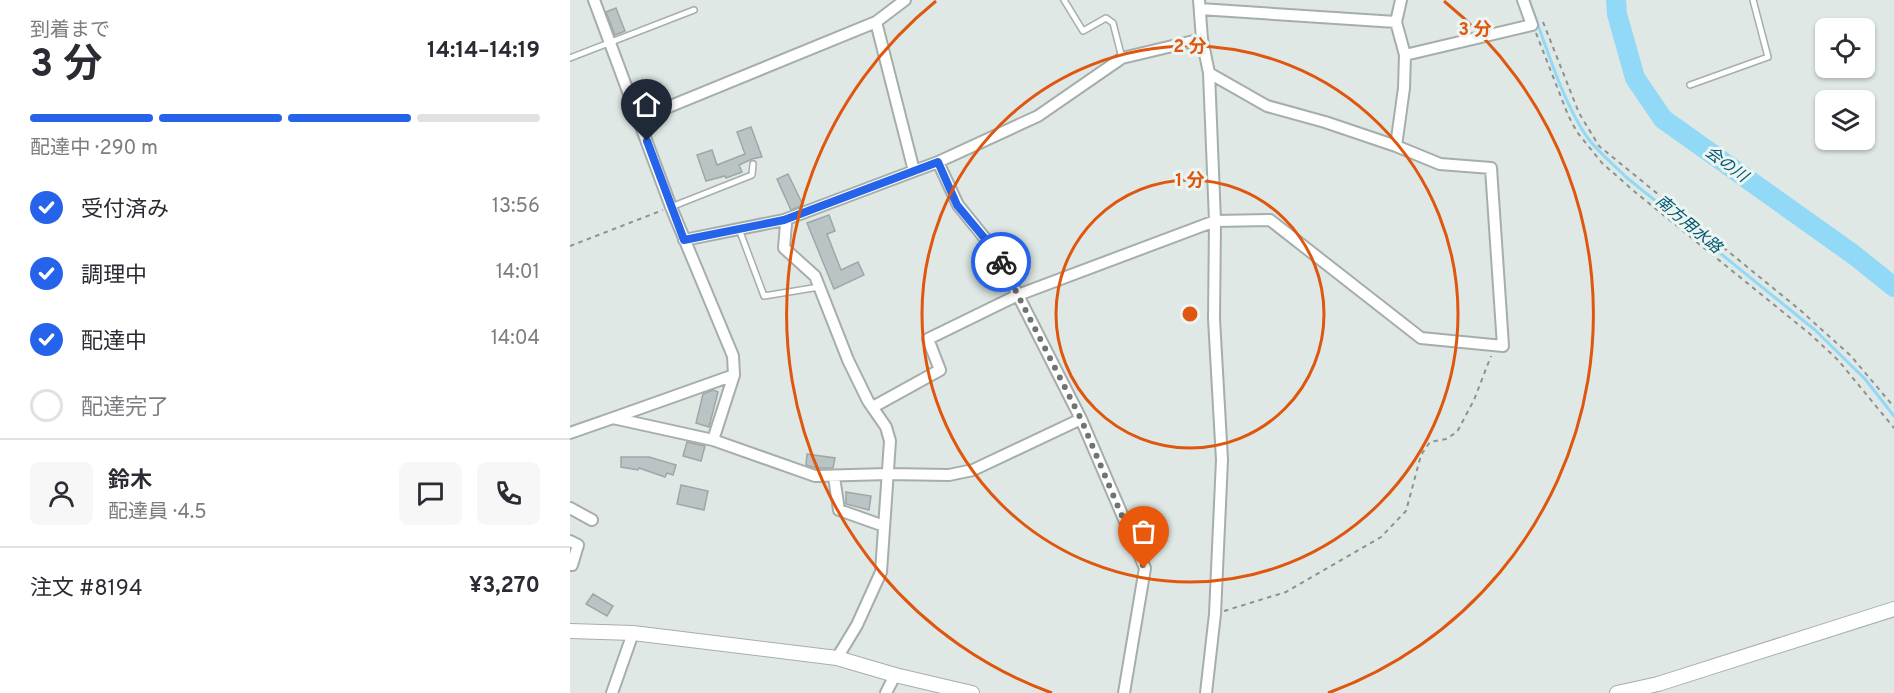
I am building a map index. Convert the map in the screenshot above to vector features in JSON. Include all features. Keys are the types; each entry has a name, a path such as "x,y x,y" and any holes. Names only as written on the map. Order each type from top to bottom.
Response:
{"street":[{"path":"594,0 670,207 733,356 734,375 713,440"},
{"path":"639,119 876,22 904,0"},
{"path":"1396,146 1404,88 1405,55 1396,22 1401,0"},
{"path":"1405,55 1537,23 1523,0"},
{"path":"1206,693 1215,614 1222,460 1214,319 1215,221 1209,73 1202,39 1199,5 1396,22"},
{"path":"876,22 914,171"},
{"path":"684,240 784,220 938,162 1038,116 1122,58 1202,39"},
{"path":"873,407 940,370 928,339 1018,295 1215,221 1270,220 1421,338 1503,346 1491,168 1440,164 1396,146 1325,122 1267,106 1209,73"},
{"path":"938,162 957,205 996,252 1081,419 1144,568 1124,693"},
{"path":"784,220 786,224 784,248 814,276 848,360 886,427 890,441 881,572 857,625 837,658"},
{"path":"570,433 734,375"},
{"path":"613,418 713,440 815,476 834,477 888,474 949,475 973,470 1081,419"},
{"path":"834,477 839,510 884,526"},
{"path":"570,508 592,520"},
{"path":"570,542 578,545 572,565 570,565"},
{"path":"1617,693 1658,684 1894,609"},
{"path":"570,631 633,633 837,658 895,675 972,693"},
{"path":"612,693 633,633"},
{"path":"886,693 895,675"}],"lane":[{"path":"1064,0 1083,31 1106,18 1113,23 1122,58"},
{"path":"1690,85 1768,57 1753,0"},
{"path":"570,58 694,10"},
{"path":"670,207 752,175 753,164"},
{"path":"739,229 764,296 819,287"}],"path":[{"path":"1537,23 1579,113 1599,146 1800,310 1851,356 1894,407"},
{"path":"1537,23 1568,116 1576,132 1602,163 1810,334 1838,360 1894,428"},
{"path":"570,246 670,207"},
{"path":"1215,614 1286,592 1381,537 1406,511 1421,455 1430,442 1446,439 1457,432 1474,399 1496,345"}],"building":[{"path":"616,8 625,31 615,35 606,12"},
{"path":"751,127 762,157 739,165 742,172 726,178 725,176 706,181 697,155 712,150 717,165 745,154 737,132"},
{"path":"788,174 803,205 791,210 777,179"},
{"path":"829,215 835,231 827,234 841,270 858,262 864,275 834,289 807,223"},
{"path":"713,390 718,392 709,427 696,423 703,394"},
{"path":"687,442 705,446 701,461 683,456"},
{"path":"807,454 835,458 833,468 816,468 806,465"},
{"path":"621,457 649,457 676,465 673,475 667,473 665,477 639,468 638,470 621,467"},
{"path":"681,485 708,491 704,510 677,504"},
{"path":"846,492 871,496 869,510 846,504"},
{"path":"593,594 613,606 607,616 586,604"}],"waterway":[{"name":"南方用水路","path":"1529,0 1570,106 1587,137 1596,148 1626,177 1815,330 1865,379 1894,416"},
{"name":"会の川","path":"1616,0 1617,14 1635,78 1663,119 1854,255 1894,287"}],"way so far":[{"path":"1001,262 1081,419 1144,568"}],"route":[{"path":"647,141 684,240 784,220 938,162 957,205 996,252 1001,262"}]}
